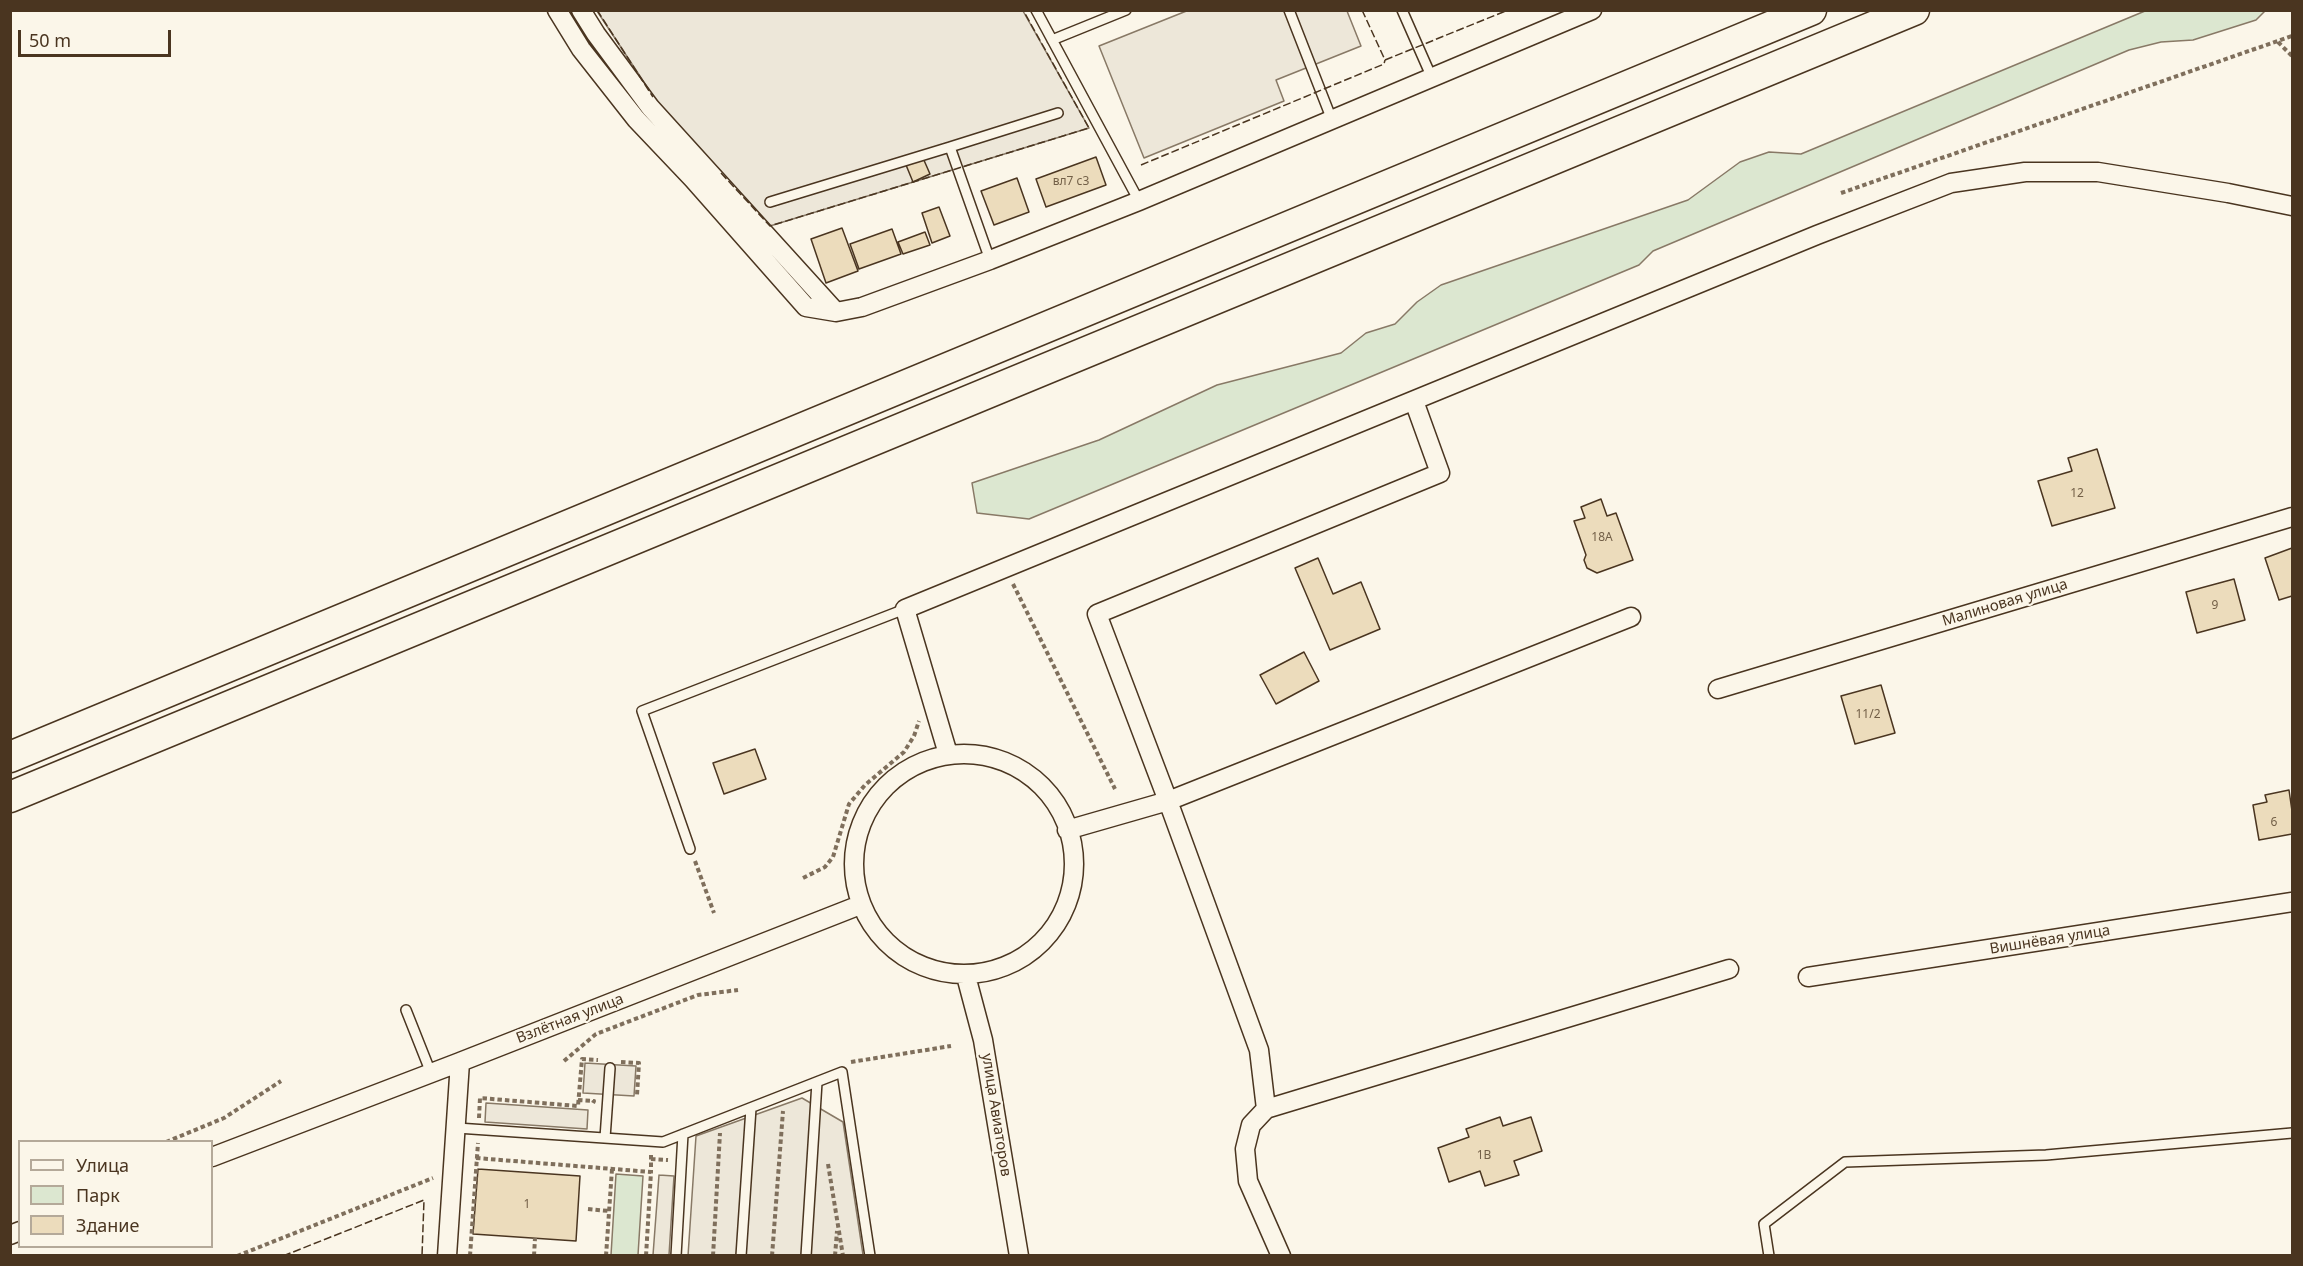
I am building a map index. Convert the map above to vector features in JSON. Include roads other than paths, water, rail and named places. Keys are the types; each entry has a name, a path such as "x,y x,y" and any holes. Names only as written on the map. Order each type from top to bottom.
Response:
{"highway":[{"path":"10,757 1811,10"},
{"path":"10,797 1914,10"}],"street":[{"path":"557,10 581,50 636,119 693,179 806,307 837,312 862,307 990,260 1139,201 1592,10"},
{"path":"581,10 650,107 837,312"},
{"path":"948,754 905,609 1817,235 1951,183 2025,172 2098,172 2229,193 2292,206"},
{"path":"1266,1109 1259,1050 1168,801 1096,614 1440,473 1414,401"},
{"name":"Малиновая улица","path":"1718,689 2292,517"},
{"path":"1067,830 1168,801 1631,617"},
{"path":"948,754 993,757 1033,777 1062,812 1067,830 1075,855 1069,900 1047,939 1011,966 966,976 922,968 885,942 860,904 853,865 860,826 880,792 910,767 948,754"},
{"name":"Вишнёвая улица","path":"1808,977 2292,902"},
{"name":"Взлётная улица","path":"213,1158 860,904"},
{"path":"1281,1256 1248,1181 1245,1149 1251,1125 1266,1109 1729,969"},
{"name":"улица Авиаторов","path":"966,976 983,1040 1019,1256"},
{"path":"447,1256 460,1062"}],"lane":[{"path":"1036,10 1139,201"},
{"path":"1052,40 1126,10"},
{"path":"1289,10 1332,120"},
{"path":"1402,10 1432,78"},
{"path":"770,202 1058,113"},
{"path":"950,147 990,260"},
{"path":"690,849 642,711 905,609"},
{"path":"406,1010 431,1073"},
{"path":"605,1138 610,1063"},
{"path":"457,1128 663,1142 842,1072 870,1256"},
{"path":"806,1256 817,1082"},
{"path":"741,1256 751,1108"},
{"path":"1769,1256 1764,1224 1845,1162 2046,1155 2292,1133"},
{"path":"676,1256 683,1134"}]}
